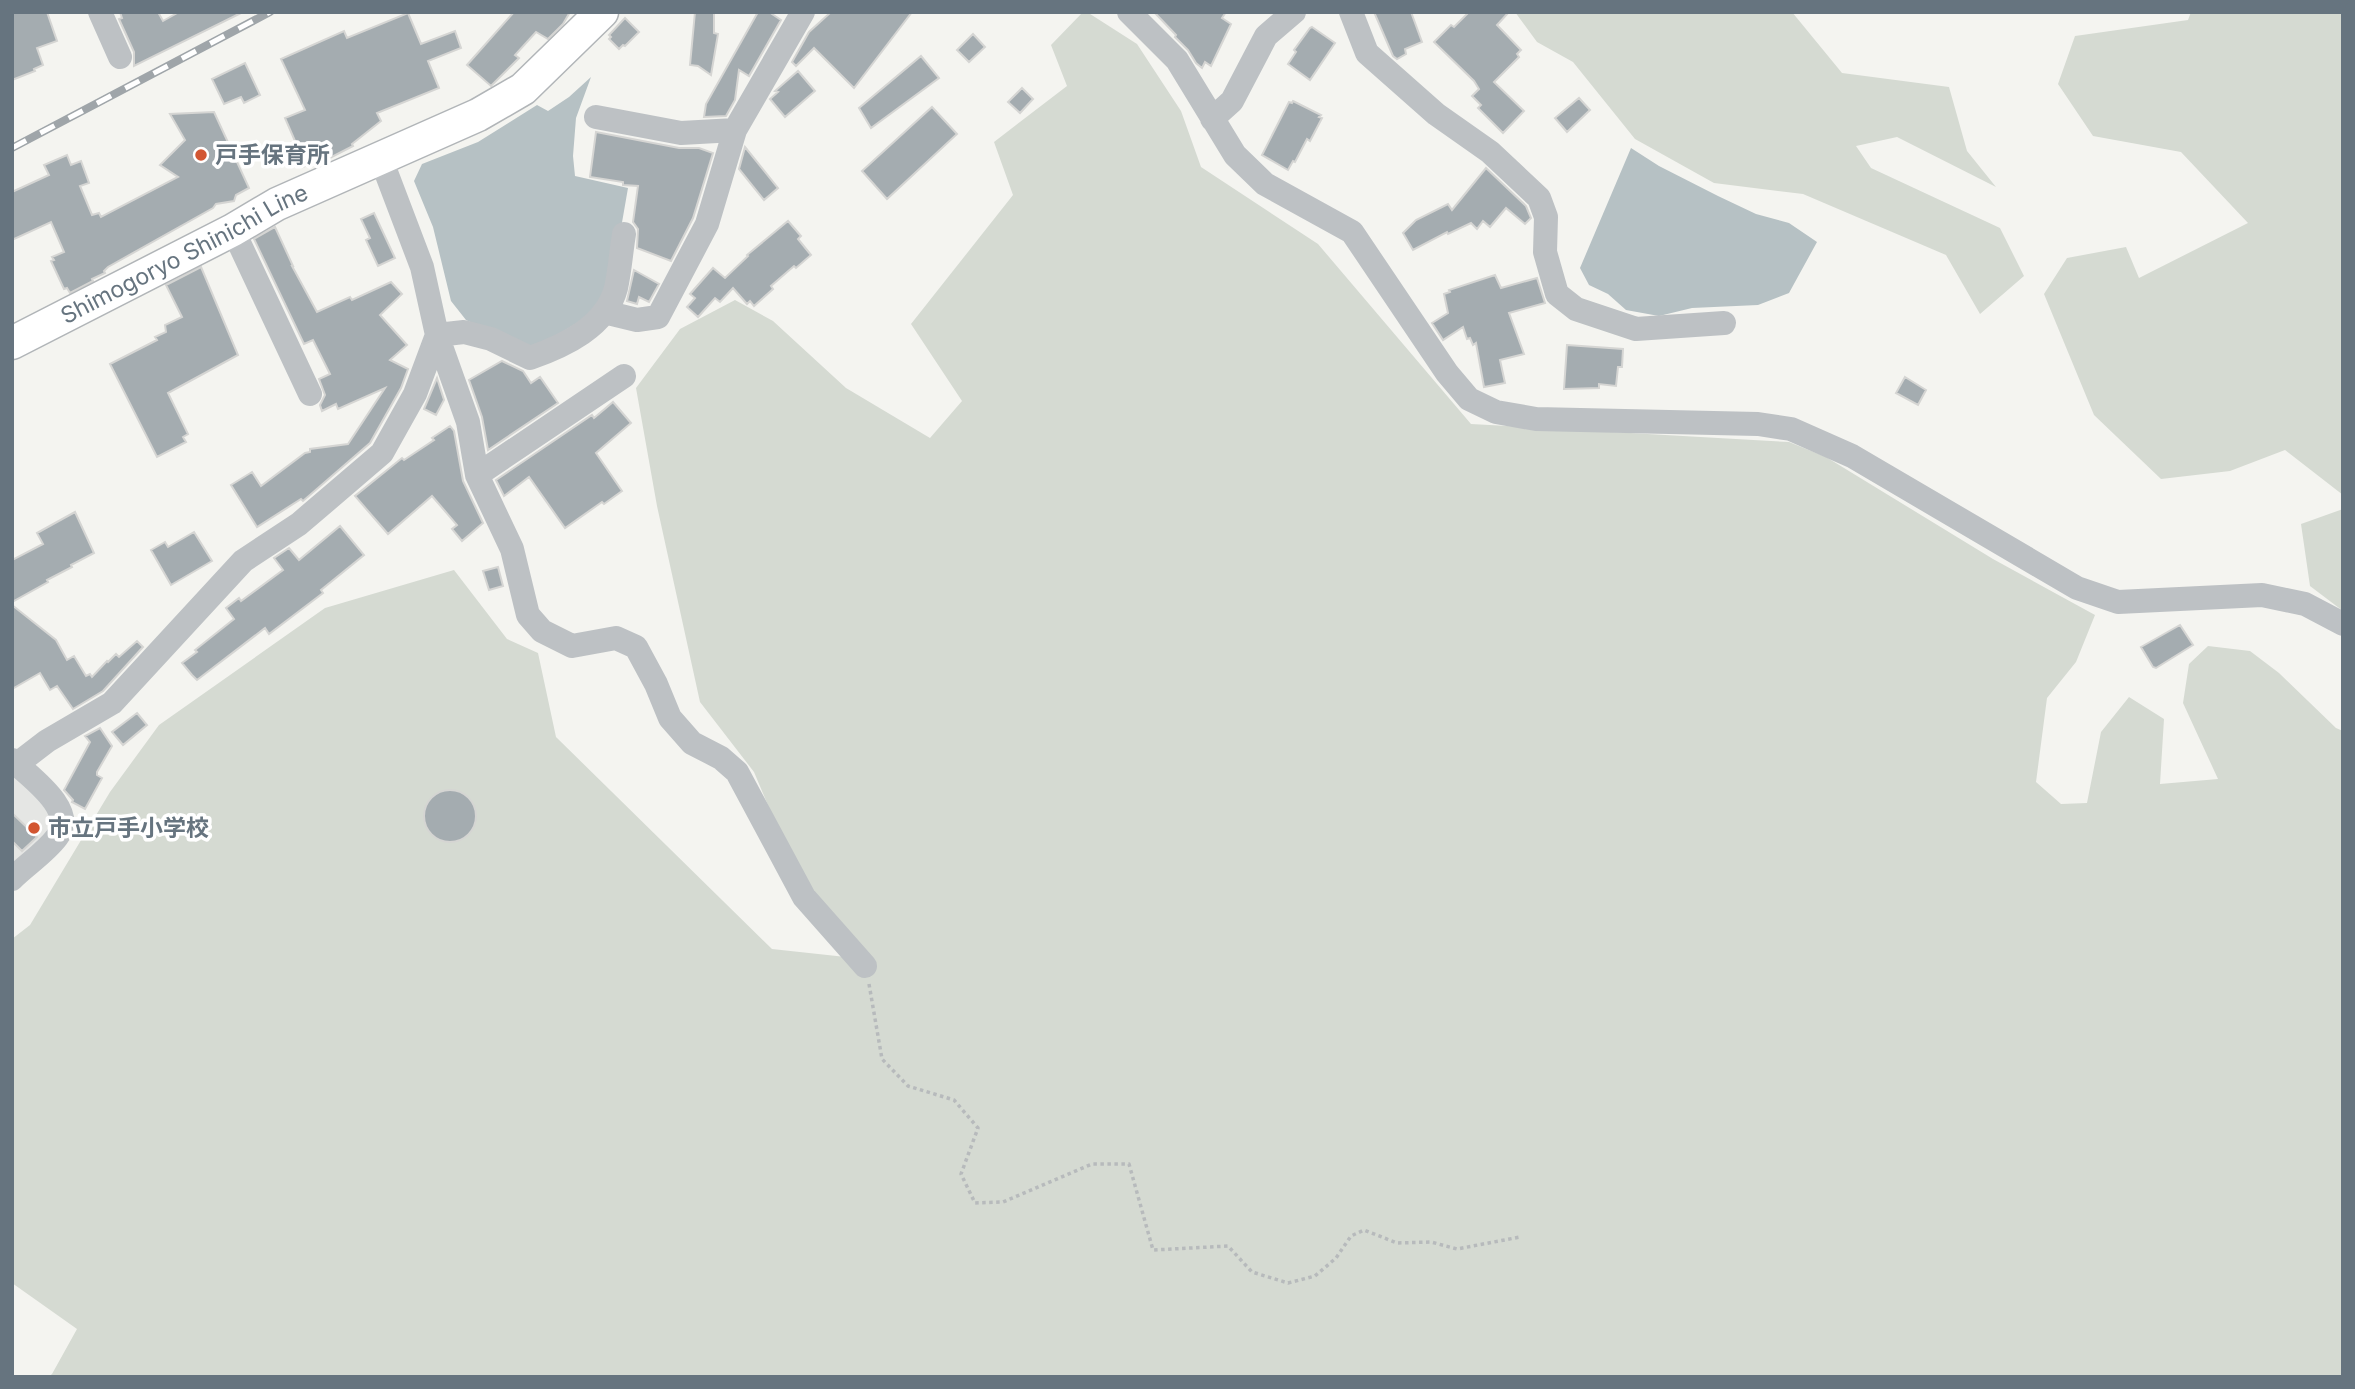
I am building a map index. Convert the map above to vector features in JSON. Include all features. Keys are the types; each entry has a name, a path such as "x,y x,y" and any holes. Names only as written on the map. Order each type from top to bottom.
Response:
{"main road":[{"name":"Shimogoryo Shinichi Line","path":"12,343 277,205 478,115 523,89 602,12"}],"street":[{"path":"100,12 120,57"},
{"path":"604,312 637,320 658,317 706,224 735,130 803,12"},
{"path":"1129,12 1177,60 1235,155 1265,184 1352,232 1447,373 1469,399 1496,412 1536,419 1758,424 1791,429 1852,456 2077,588 2118,602 2262,595 2305,604 2343,624"},
{"path":"1212,119 1232,101 1266,36 1294,12"},
{"path":"1351,12 1367,53 1436,114 1490,152 1539,198 1546,217 1545,252 1557,294 1576,309 1636,329 1724,323"},
{"path":"596,117 681,133 735,130"},
{"path":"382,159 422,267 438,335 468,422 478,475 512,549 528,615 542,631 572,646 616,638 636,648 656,684 670,718 692,743 721,758 737,772 804,897 865,966"},
{"path":"233,230 310,394"},
{"path":"438,335 464,332 530,358 561,347 583,333 604,312 615,291 624,234"},
{"path":"12,878 57,836 63,822 58,804 15,762 112,703 243,561 299,524 382,453 415,394 438,335"},
{"path":"478,475 624,376"}],"path":[{"path":"865,966 882,1059 908,1086 954,1100 978,1128 961,1174 975,1203 1003,1202 1092,1164 1129,1164 1153,1250 1228,1246 1252,1272 1288,1283 1315,1276 1336,1258 1351,1236 1364,1230 1397,1243 1431,1242 1457,1249 1520,1237"}],"shaded area":[{"path":"1083,12 1137,44 1181,111 1201,167 1318,244 1471,424 1789,442 1826,457 1993,559 2095,615 2076,662 2047,698 2036,782 2061,804 2087,803 2101,732 2129,697 2164,719 2160,784 2218,779 2183,703 2189,664 2208,646 2250,651 2279,673 2336,728 2343,731 2343,1377 48,1377 77,1329 12,1283 12,939 30,925 110,792 159,725 325,608 454,570 507,639 538,653 556,737 772,949 855,958 796,872 754,772 700,702 657,506 636,388 680,329 735,300 773,321 846,388 930,438 962,401 911,324 1013,195 994,142 1067,86 1051,45"},
{"path":"1515,12 1792,12 1842,73 1949,87 1967,151 1996,187 1897,137 1856,146 1871,168 2000,228 2024,276 1980,314 1946,255 1803,194 1714,183 1635,139 1573,62 1537,42"},
{"path":"2191,12 2343,12 2343,495 2285,450 2230,471 2161,479 2094,415 2044,294 2067,258 2126,247 2139,278 2248,223 2181,152 2093,136 2058,84 2075,36 2188,20"},
{"path":"591,77 576,118 573,156 575,176 628,188 612,280 590,315 531,351 466,320 451,301 433,227 414,181 422,164 478,142 537,105 548,111"},
{"path":"1631,148 1659,166 1718,196 1756,214 1789,223 1817,242 1789,293 1758,305 1692,308 1659,316 1626,310 1608,294 1589,285 1580,268"},
{"path":"2343,509 2343,611 2310,586 2301,524"},
{"name":"市立戸手小学校","path":"12,770 59,821 12,874"}],"building":[{"path":"12,12 47,12 57,41 37,48 43,65 12,80"},
{"path":"120,12 158,12 163,21 179,12 243,12 134,66 134,52 119,19 122,18"},
{"path":"514,12 570,12 563,24 548,39 536,32 515,55 519,58 491,86 467,65"},
{"path":"695,12 714,12 714,33 718,34 711,75 698,66 690,65"},
{"path":"758,12 769,12 781,20 749,76 739,70 735,100 726,116 704,117 706,104"},
{"path":"831,12 912,12 854,88 814,48 796,66 792,62 809,32"},
{"path":"1154,12 1226,12 1222,18 1231,24 1211,66 1205,62 1202,68 1196,63 1176,35"},
{"path":"1374,12 1411,12 1422,42 1405,49 1406,54 1397,59 1393,56"},
{"path":"1469,12 1509,12 1497,25 1521,50 1517,54 1519,57 1494,82 1524,111 1503,133 1478,108 1481,105 1472,96 1479,89 1474,81 1434,42"},
{"path":"408,13 421,44 455,31 461,48 428,61 439,88 377,113 381,121 352,144 353,146 322,162 321,159 303,167 285,118 305,110 281,59 344,31 347,38"},
{"path":"625,18 639,32 619,49 609,39 609,35"},
{"path":"1312,27 1335,43 1310,80 1288,64 1296,52 1294,50"},
{"path":"973,34 985,47 969,62 957,50"},
{"path":"921,56 939,78 871,128 859,108"},
{"path":"245,63 260,95 244,103 241,97 224,104 212,79"},
{"path":"798,71 815,91 785,117 770,99 778,92 775,91"},
{"path":"1022,88 1033,99 1020,113 1008,102"},
{"path":"1579,98 1590,110 1567,132 1555,118"},
{"path":"1293,101 1322,118 1310,141 1307,139 1288,170 1262,155 1289,102"},
{"path":"932,107 957,134 887,199 862,171"},
{"path":"214,112 249,188 236,195 234,201 216,204 108,267 105,273 70,293 67,288 64,289 51,261 54,260 52,257 64,252 51,222 12,240 12,192 49,175 44,165 67,155 71,165 81,161 89,183 80,186 92,215 99,213 101,217 178,177 160,165 185,140 170,114"},
{"path":"596,132 679,148 699,148 713,153 693,218 671,261 637,248 638,229 633,222 638,186 590,177"},
{"path":"745,147 778,188 764,200 739,169"},
{"path":"1486,168 1526,206 1531,218 1525,224 1506,208 1490,227 1483,221 1477,229 1471,223 1413,250 1403,233 1416,220 1448,204 1452,210"},
{"path":"374,213 395,258 378,266 366,240 370,238 361,219"},
{"path":"788,221 801,236 798,239 811,255 771,286 773,289 754,306 750,301 747,304 733,288 720,302 715,298 698,317 687,307 695,298 690,294 713,268 725,278 747,255"},
{"path":"275,227 317,312 391,282 402,294 380,315 407,345 390,360 408,369 401,388 370,443 303,501 301,499 257,527 231,485 252,472 261,486 310,452 310,449 348,444 385,388 338,409 336,404 322,411 320,405 325,395 319,379 330,374 313,340 304,344 254,239"},
{"path":"201,267 238,355 168,393 188,434 183,437 186,442 157,457 110,364 157,340 155,337 166,332 165,325 182,317 166,285"},
{"path":"634,270 659,284 649,302 639,297 637,304 627,301"},
{"path":"1495,275 1501,288 1537,278 1545,303 1509,313 1524,354 1500,360 1505,383 1484,387 1476,343 1473,345 1470,338 1467,339 1463,327 1443,340 1432,323 1448,313 1444,294 1450,292 1449,290"},
{"path":"1567,345 1623,349 1622,367 1618,367 1616,386 1599,384 1599,388 1564,389"},
{"path":"502,361 523,371 531,383 540,377 558,403 488,450 482,417 469,380"},
{"path":"1905,377 1926,390 1918,405 1896,393"},
{"path":"437,378 444,400 436,415 424,409"},
{"path":"613,402 631,423 596,453 622,491 565,528 529,477 504,496 496,480 592,415 594,418"},
{"path":"450,426 454,431 463,481 483,523 462,541 452,529 457,525 432,496 388,534 355,496 402,458 404,460 434,440 432,438"},
{"path":"75,512 94,553 12,602 12,560 43,544 37,533"},
{"path":"340,526 364,555 321,590 323,593 269,634 265,628 197,680 182,663 234,619 226,608 239,598 241,601 283,570 274,558 289,548 299,560"},
{"path":"194,532 212,561 171,585 151,550 165,542 168,547"},
{"path":"498,567 503,586 489,590 483,571"},
{"path":"12,605 56,640 67,660 74,656 86,676 90,674 92,677 107,661 116,654 119,657 137,641 143,647 103,691 73,709 57,686 50,690 40,673 12,689"},
{"path":"2180,625 2193,645 2156,668 2153,667 2141,647"},
{"path":"137,713 147,725 123,745 112,732"},
{"path":"100,728 112,746 97,772 102,778 85,809 72,802 64,790 90,742 85,736"},
{"path":"450,790 469,797 476,816 469,835 450,842 431,835 424,816 431,797"},
{"path":"12,813 37,837 22,851 12,841"}],"railway":[{"path":"12,148 270,12"}],"place":[{"name":"戸手保育所","path":"201,155"},
{"name":"市立戸手小学校","path":"34,828"}]}
